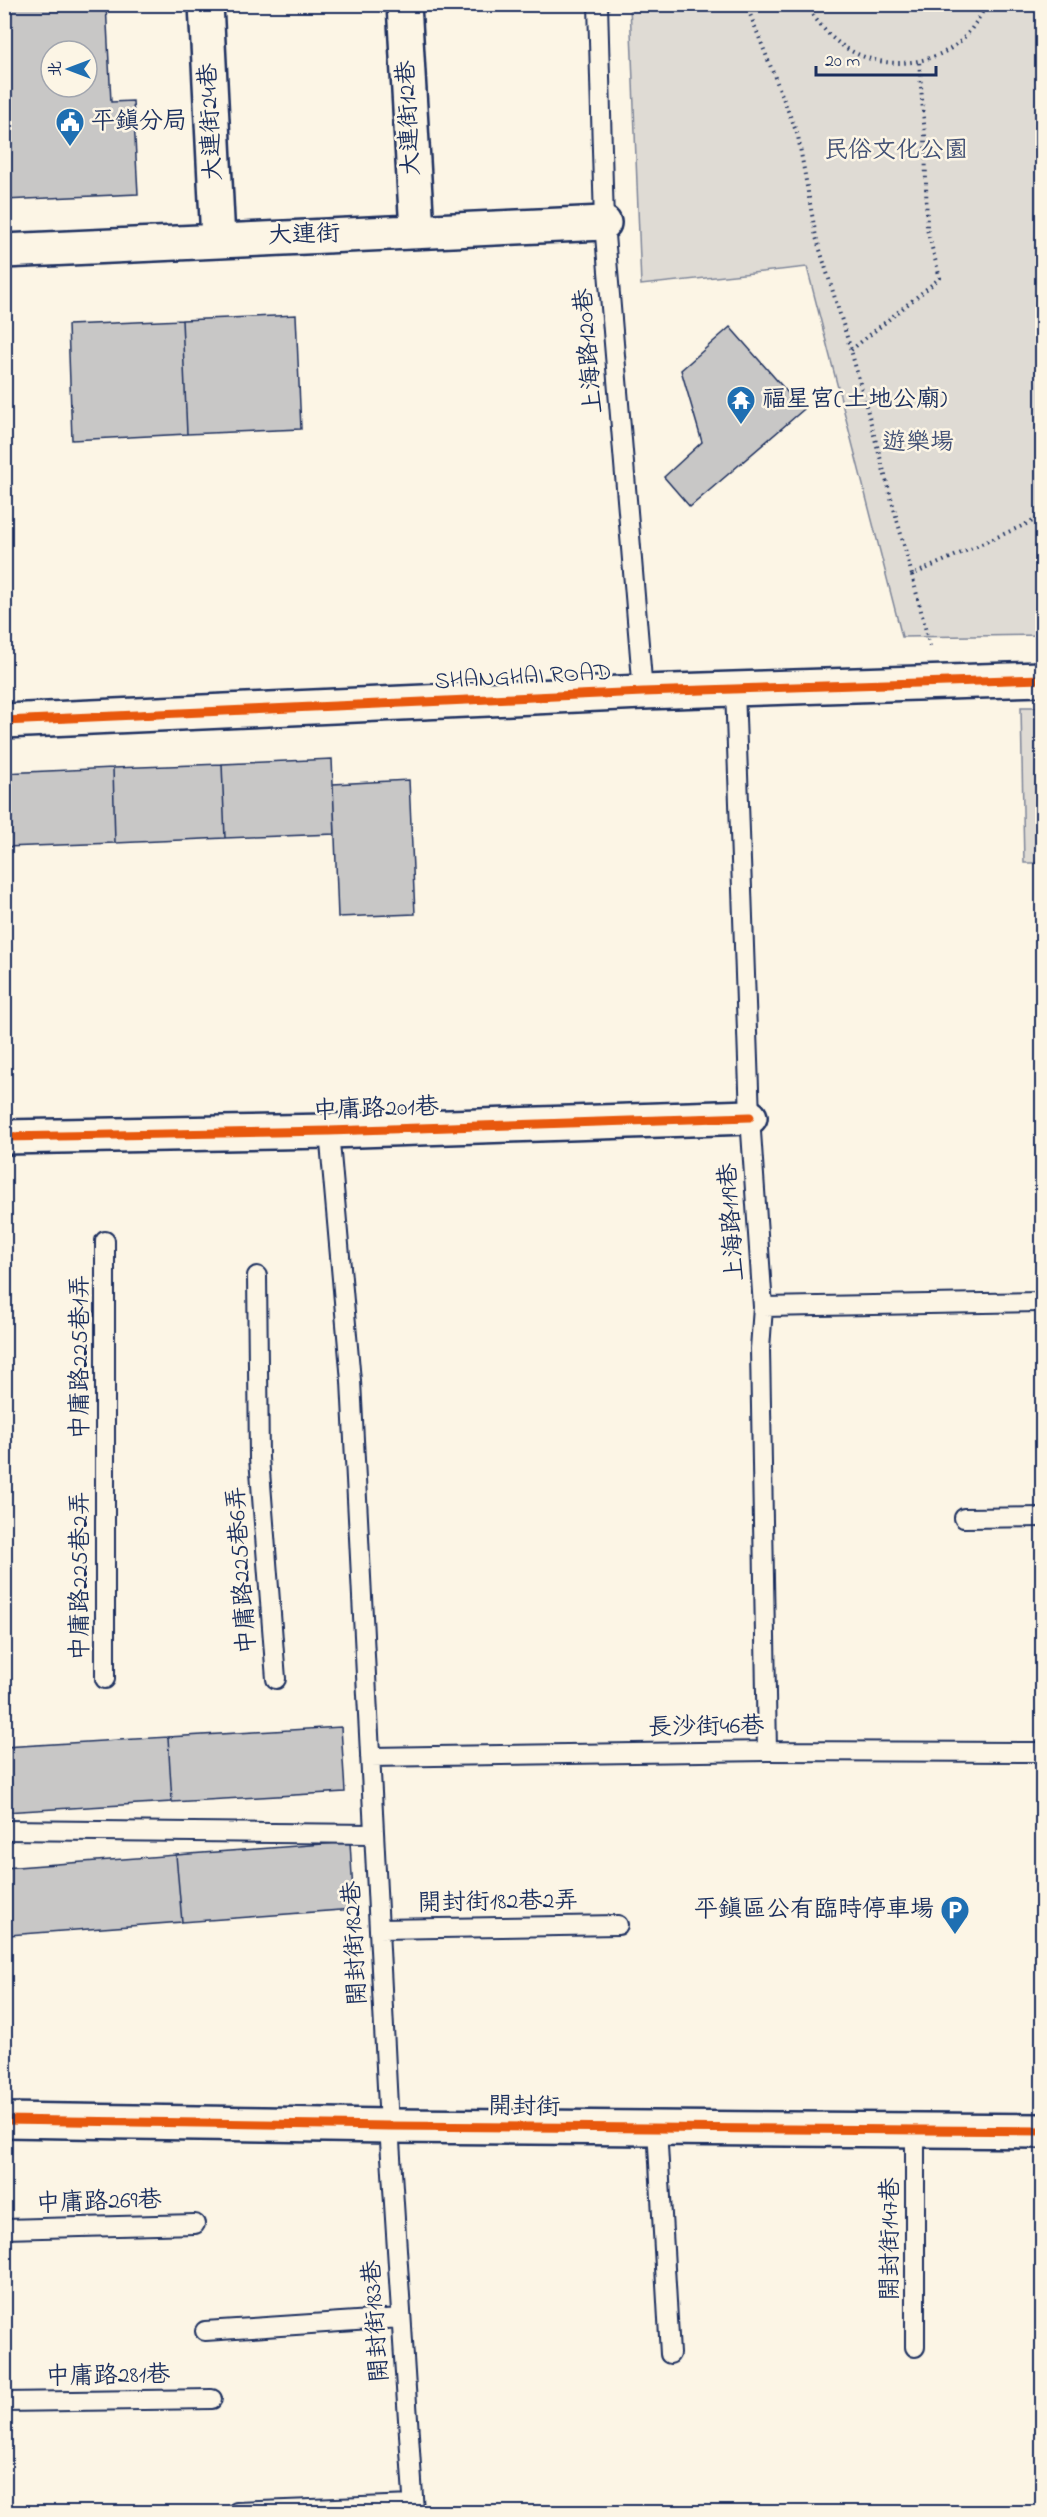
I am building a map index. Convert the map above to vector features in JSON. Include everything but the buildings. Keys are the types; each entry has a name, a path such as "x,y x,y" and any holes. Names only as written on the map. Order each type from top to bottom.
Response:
{"street":[{"name":"大連街24巷","path":"206,4 218,240"},
{"name":"大連街12巷","path":"404,4 417,231"},
{"name":"大連街","path":"4,251 604,223"},
{"name":"SHANGHAI ROAD","path":"4,721 643,692 1042,679"},
{"name":"中庸路201巷","path":"4,1137 329,1131 750,1118"},
{"name":"開封街","path":"4,2120 389,2126 1042,2131"}],"lane":[{"name":"上海路120巷","path":"598,4 604,223 643,692"},
{"name":"上海路119巷","path":"735,689 750,1118 763,1307 760,1348 767,1751"},
{"name":"開封街182巷","path":"329,1131 351,1381 389,2126"},
{"name":"中庸路225巷1弄","path":"105,1241 105,1473"},
{"name":"中庸路225巷6弄","path":"257,1276 259,1458 276,1679"},
{"path":"763,1307 1042,1302"},
{"name":"中庸路225巷2弄","path":"105,1473 105,1679"},
{"path":"964,1518 1042,1518"},
{"name":"長沙街46巷","path":"370,1757 767,1751 1042,1752"},
{"path":"4,1830 374,1834"},
{"name":"開封街182巷2弄","path":"379,1929 618,1925"},
{"name":"開封街183巷","path":"389,2126 413,2509"},
{"path":"657,2128 670,2354"},
{"name":"開封街147巷","path":"915,2130 915,2347"},
{"name":"中庸路269巷","path":"4,2229 195,2224"},
{"path":"205,2331 401,2318"},
{"name":"中庸路281巷","path":"4,2403 212,2399"},
{"path":"237,2512 413,2509"}],"path":[{"path":"746,4 798,136 816,237 851,350 939,682"},
{"path":"808,4 829,36 856,55 888,64 919,61 949,49 974,27 987,4"},
{"path":"854,4 869,9 890,4"},
{"path":"851,350 940,278 927,229 919,61"},
{"path":"912,575 1042,516"}],"green space":[{"name":"民俗文化公園","path":"630,5 1042,5 1042,635 902,637 807,267 641,285"},
{"path":"1021,707 1042,707 1042,863 1024,863"}],"cycle path":[{"path":"4,721 643,692 1042,679"},
{"path":"4,1137 329,1131 750,1117"},
{"path":"4,2120 389,2126 1042,2131"}],"place":[{"name":"平鎮分局","path":"70,148"},
{"name":"福星宮(土地公廟)","path":"741,426"},
{"name":"平鎮區公有臨時停車場","path":"955,1936"}],"park label":[{"name":"遊樂場","path":"918,443"}]}
